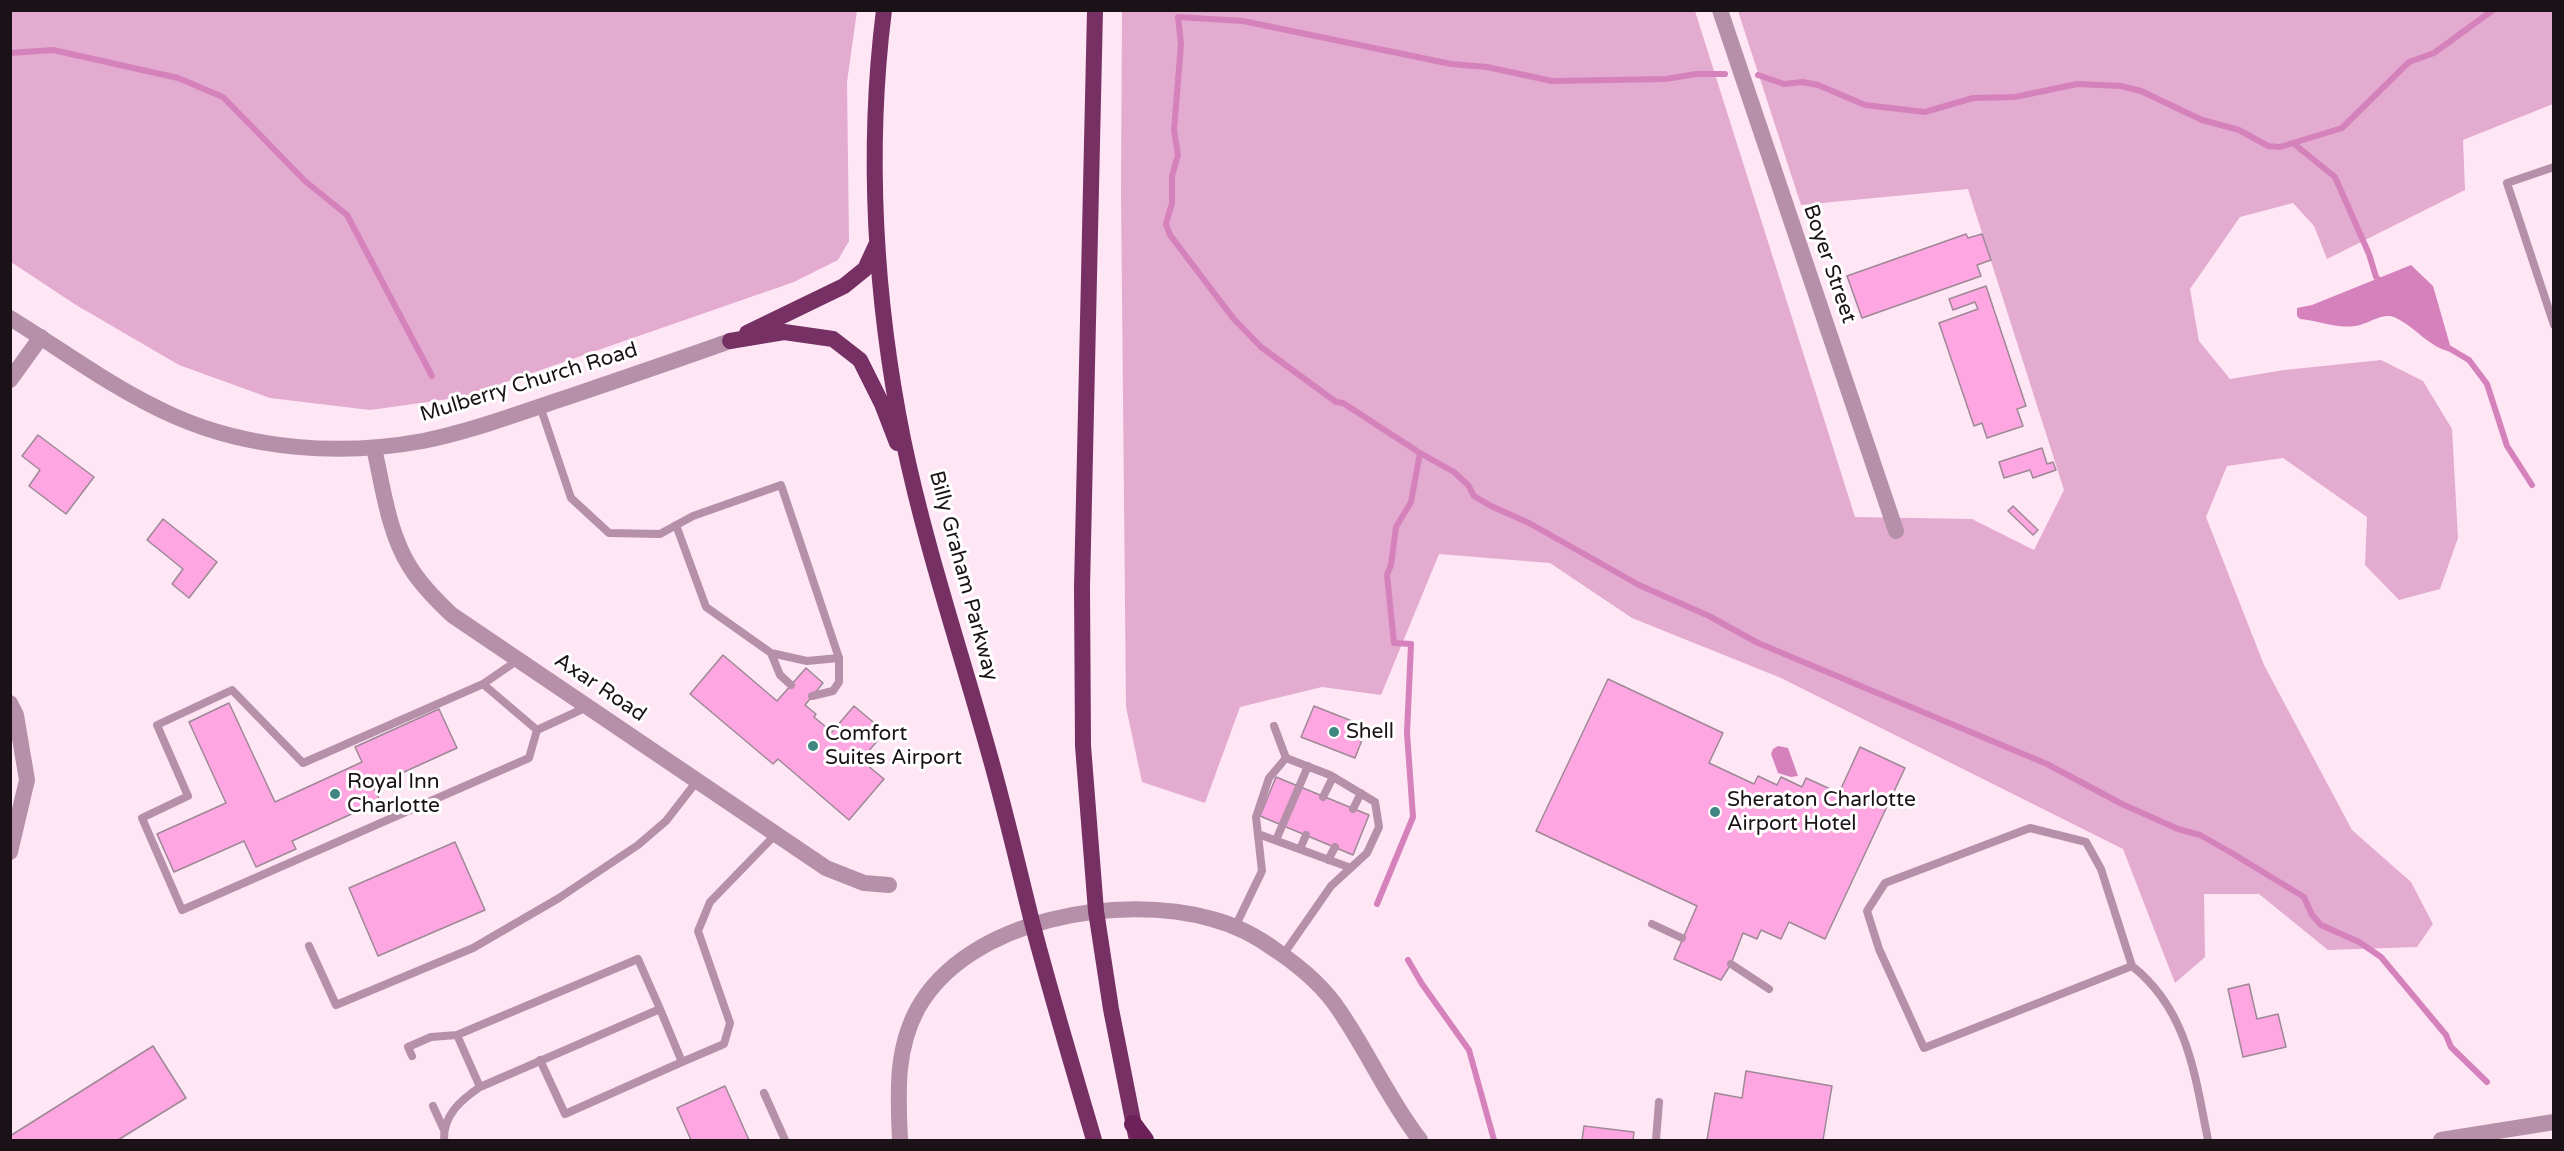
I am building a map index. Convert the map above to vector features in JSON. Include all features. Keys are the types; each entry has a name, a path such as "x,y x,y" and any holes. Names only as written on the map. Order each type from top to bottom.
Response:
{"highway":[{"name":"Billy Graham Parkway","path":"884,10 877,100 878,242 888,347 903,437 932,556 990,756 1033,926 1094,1140"},
{"path":"1095,10 1081,693 1089,840 1096,911 1111,1009 1135,1132 1145,1140"},
{"path":"730,341 844,286 865,269 878,242"},
{"path":"730,341 784,332 813,336 833,339 860,360 882,404 916,493"}],"street":[{"name":"Boyer Street","path":"1720,10 1896,531"},
{"name":"Mulberry Church Road","path":"10,318 132,396 175,417 222,433 291,446 339,449 374,448 446,435 540,406 730,341"},
{"path":"10,380 42,337"},
{"name":"Axar Road","path":"374,448 392,524 410,567 429,593 452,615 826,868 864,883 889,885"},
{"path":"10,703 15,715 27,780 10,852"},
{"path":"900,1140 899,1063 906,1034 919,1007 936,984 985,945 1033,926 1096,911 1136,909 1178,911 1212,919 1235,927 1283,955 1309,977 1338,1008 1420,1140"},
{"path":"2441,1140 2553,1122"}],"lane":[{"path":"2553,167 2507,183 2553,325"},
{"path":"540,406 571,498 609,533 660,534 693,516 782,485 839,658 839,682 833,691 812,696"},
{"path":"676,525 706,607 771,653 807,661 839,658"},
{"path":"771,653 780,675 791,685"},
{"path":"518,660 483,684 303,763 232,690 157,725 188,796 142,818 182,910 529,758 537,730 587,706"},
{"path":"483,684 537,730"},
{"path":"1274,726 1286,758 1333,777 1375,802 1379,827 1367,854 1331,886 1283,955"},
{"path":"1235,927 1262,871 1256,817 1269,778 1286,758"},
{"path":"1276,840 1308,766"},
{"path":"1323,796 1333,777"},
{"path":"309,946 336,1005 473,948 559,898 638,845 666,821 697,781"},
{"path":"1353,809 1361,793"},
{"path":"2132,966 1924,1048 1879,949 1866,910 1886,883 2030,828 2086,842 2102,869 2132,966 2151,981 2180,1026 2195,1075 2208,1140"},
{"path":"540,1060 565,1114 724,1044 730,1023 698,931 710,902 776,834"},
{"path":"1258,834 1351,868"},
{"path":"1299,849 1306,835"},
{"path":"1328,860 1335,848"},
{"path":"1652,924 1683,938"},
{"path":"412,1056 408,1047 431,1037 457,1035 638,959 682,1062"},
{"path":"1731,964 1769,989"},
{"path":"444,1130 458,1101 480,1087 660,1009"},
{"path":"457,1035 480,1087"},
{"path":"764,1093 785,1140"},
{"path":"1656,1140 1659,1102"},
{"path":"433,1106 444,1130 444,1140"}],"shaded area":[{"path":"10,11 857,11 847,82 849,241 838,260 794,282 463,397 370,410 270,398 179,365 76,305 11,262"},
{"path":"1122,11 1695,11 1855,517 1972,519 2034,550 2064,490 1968,189 1801,205 1738,11 2553,11 2553,104 2463,140 2465,190 2327,259 2314,226 2293,203 2240,217 2190,289 2199,341 2230,379 2284,370 2381,360 2423,381 2452,429 2458,538 2440,589 2399,600 2365,565 2367,517 2283,458 2227,466 2206,517 2264,665 2352,830 2411,882 2433,924 2417,947 2328,950 2259,894 2204,894 2205,957 2175,983 2123,849 1781,678 1632,618 1550,563 1439,554 1381,695 1322,687 1240,707 1205,803 1142,782 1126,707 1121,191"},
{"path":"2411,265 2433,286 2452,352 2436,346 2392,316 2360,325 2344,326 2300,319 2297,316 2297,308 2312,305"},
{"path":"1778,746 1788,748 1798,776 1791,777 1778,773 1771,754"}],"building":[{"path":"1966,234 1968,238 1982,234 1991,260 1977,265 1981,276 1862,318 1847,276"},
{"path":"1986,286 2026,406 2017,409 2023,426 1987,438 1982,423 1974,426 1939,323 1978,309 1975,302 1953,310 1949,299"},
{"path":"38,435 94,477 66,514 29,486 40,470 22,456"},
{"path":"2042,448 2047,464 2053,462 2056,470 2033,478 2030,470 2004,478 1999,462"},
{"path":"2013,506 2038,530 2033,535 2008,511"},
{"path":"163,519 217,562 189,598 172,584 183,569 147,540"},
{"name":"Comfort Suites Airport","path":"723,655 777,701 806,668 823,683 805,705 816,714 814,717 832,732 854,706 885,732 861,760 884,779 849,820 778,759 773,764 690,694"},
{"name":"Sheraton Charlotte Airport Hotel","path":"1608,679 1723,733 1709,763 1754,784 1758,776 1777,785 1781,777 1802,787 1806,778 1839,793 1860,747 1905,768 1825,939 1789,922 1781,939 1761,930 1757,939 1743,933 1731,964 1721,980 1674,959 1697,906 1536,831"},
{"name":"Royal Inn Charlotte","path":"229,703 275,802 362,762 355,747 439,709 457,748 373,786 380,801 292,841 296,849 256,867 244,841 174,872 157,834 226,803 189,722"},
{"name":"Shell","path":"1314,706 1367,727 1355,758 1301,737"},
{"name":"Shell","path":"1276,777 1369,815 1353,855 1260,816"},
{"path":"455,842 485,910 378,956 349,888"},
{"path":"2249,984 2257,1019 2278,1014 2286,1047 2243,1057 2228,989"},
{"path":"153,1046 186,1098 118,1140 10,1140 10,1136"},
{"path":"1746,1071 1832,1086 1823,1140 1707,1140 1715,1093 1742,1098"},
{"path":"725,1086 749,1140 691,1140 677,1108"},
{"path":"1584,1126 1634,1132 1633,1140 1582,1140"}],"waterway":[{"path":"1758,75 1784,84 1803,82 1818,85 1865,105 1925,112 1973,98 2015,97 2077,84 2121,86 2141,91 2202,120 2239,130 2268,146 2280,147 2342,128 2409,62 2434,53 2493,10"},
{"path":"1725,74 1696,74 1666,79 1552,81 1487,67 1451,64 1243,21 1178,17 1181,44 1174,130 1178,155 1172,176 1172,203 1166,224 1170,235 1233,318 1261,347 1336,402 1343,403 1420,453 1454,472 1468,485 1474,496 1529,523 1639,585 1709,616 1758,643 2047,764 2122,804 2178,829 2200,835 2230,852 2304,897 2312,915 2321,925 2359,942 2381,957 2446,1035 2451,1047 2487,1082"},
{"path":"10,53 53,50 178,78 223,97 305,181 347,215 432,376"},
{"path":"2293,143 2335,177 2369,254 2376,277 2382,283"},
{"path":"2447,347 2469,360 2487,384 2507,446 2532,485"},
{"path":"1377,904 1413,817 1407,733 1411,644 1394,643 1387,575 1391,565 1396,527 1411,502 1420,453"},
{"path":"1408,960 1422,984 1469,1050 1494,1140"}],"place":[{"name":"Shell","path":"1334,732"},
{"name":"Comfort Suites Airport","path":"813,746"},
{"name":"Royal Inn Charlotte","path":"335,794"},
{"name":"Sheraton Charlotte Airport Hotel","path":"1715,812"}]}
